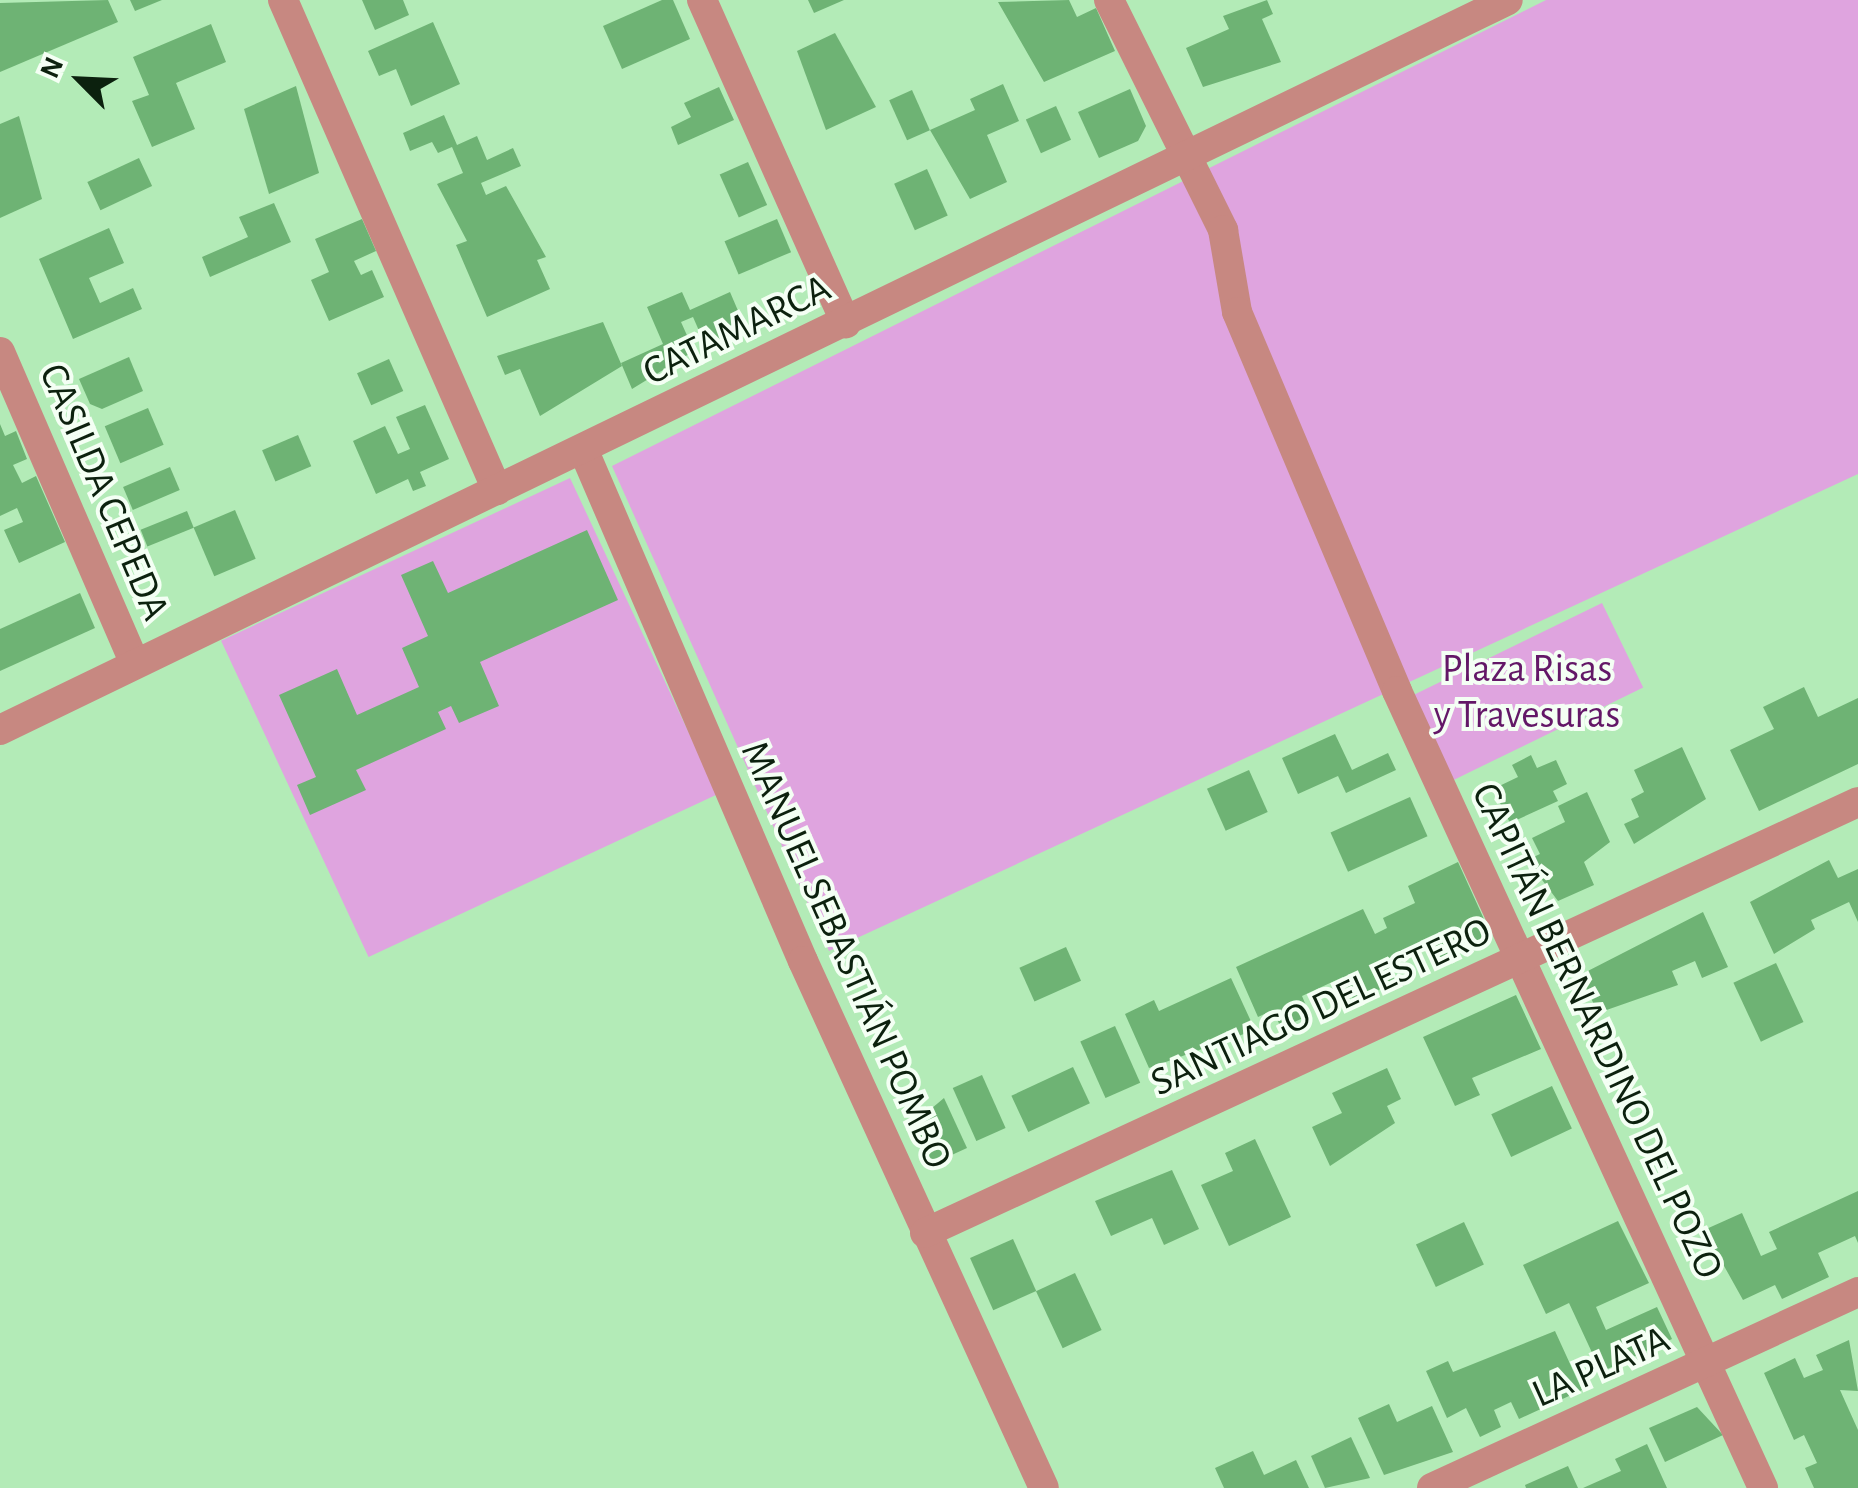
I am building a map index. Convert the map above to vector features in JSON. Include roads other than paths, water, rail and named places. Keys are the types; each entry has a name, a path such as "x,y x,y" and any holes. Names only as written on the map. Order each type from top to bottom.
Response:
{"street":[{"path":"282,0 497,490"},
{"path":"702,0 846,322"},
{"name":"CAPITÁN BERNARDINO DEL POZO","path":"1109,0 1179,156 1222,230 1237,312 1520,960 1763,1488"},
{"name":"CATAMARCA","path":"0,730 1508,0"},
{"name":"CASILDA CEPEDA","path":"0,352 135,664"},
{"name":"MANUEL SEBASTIÁN POMBO","path":"583,449 925,1234 1044,1488"},
{"name":"SANTIAGO DEL ESTERO","path":"925,1234 1858,802"},
{"name":"LA PLATA","path":"1432,1488 1858,1292"}],"park label":[{"name":"Plaza Risas y Travesuras","path":"1527,692"}]}
